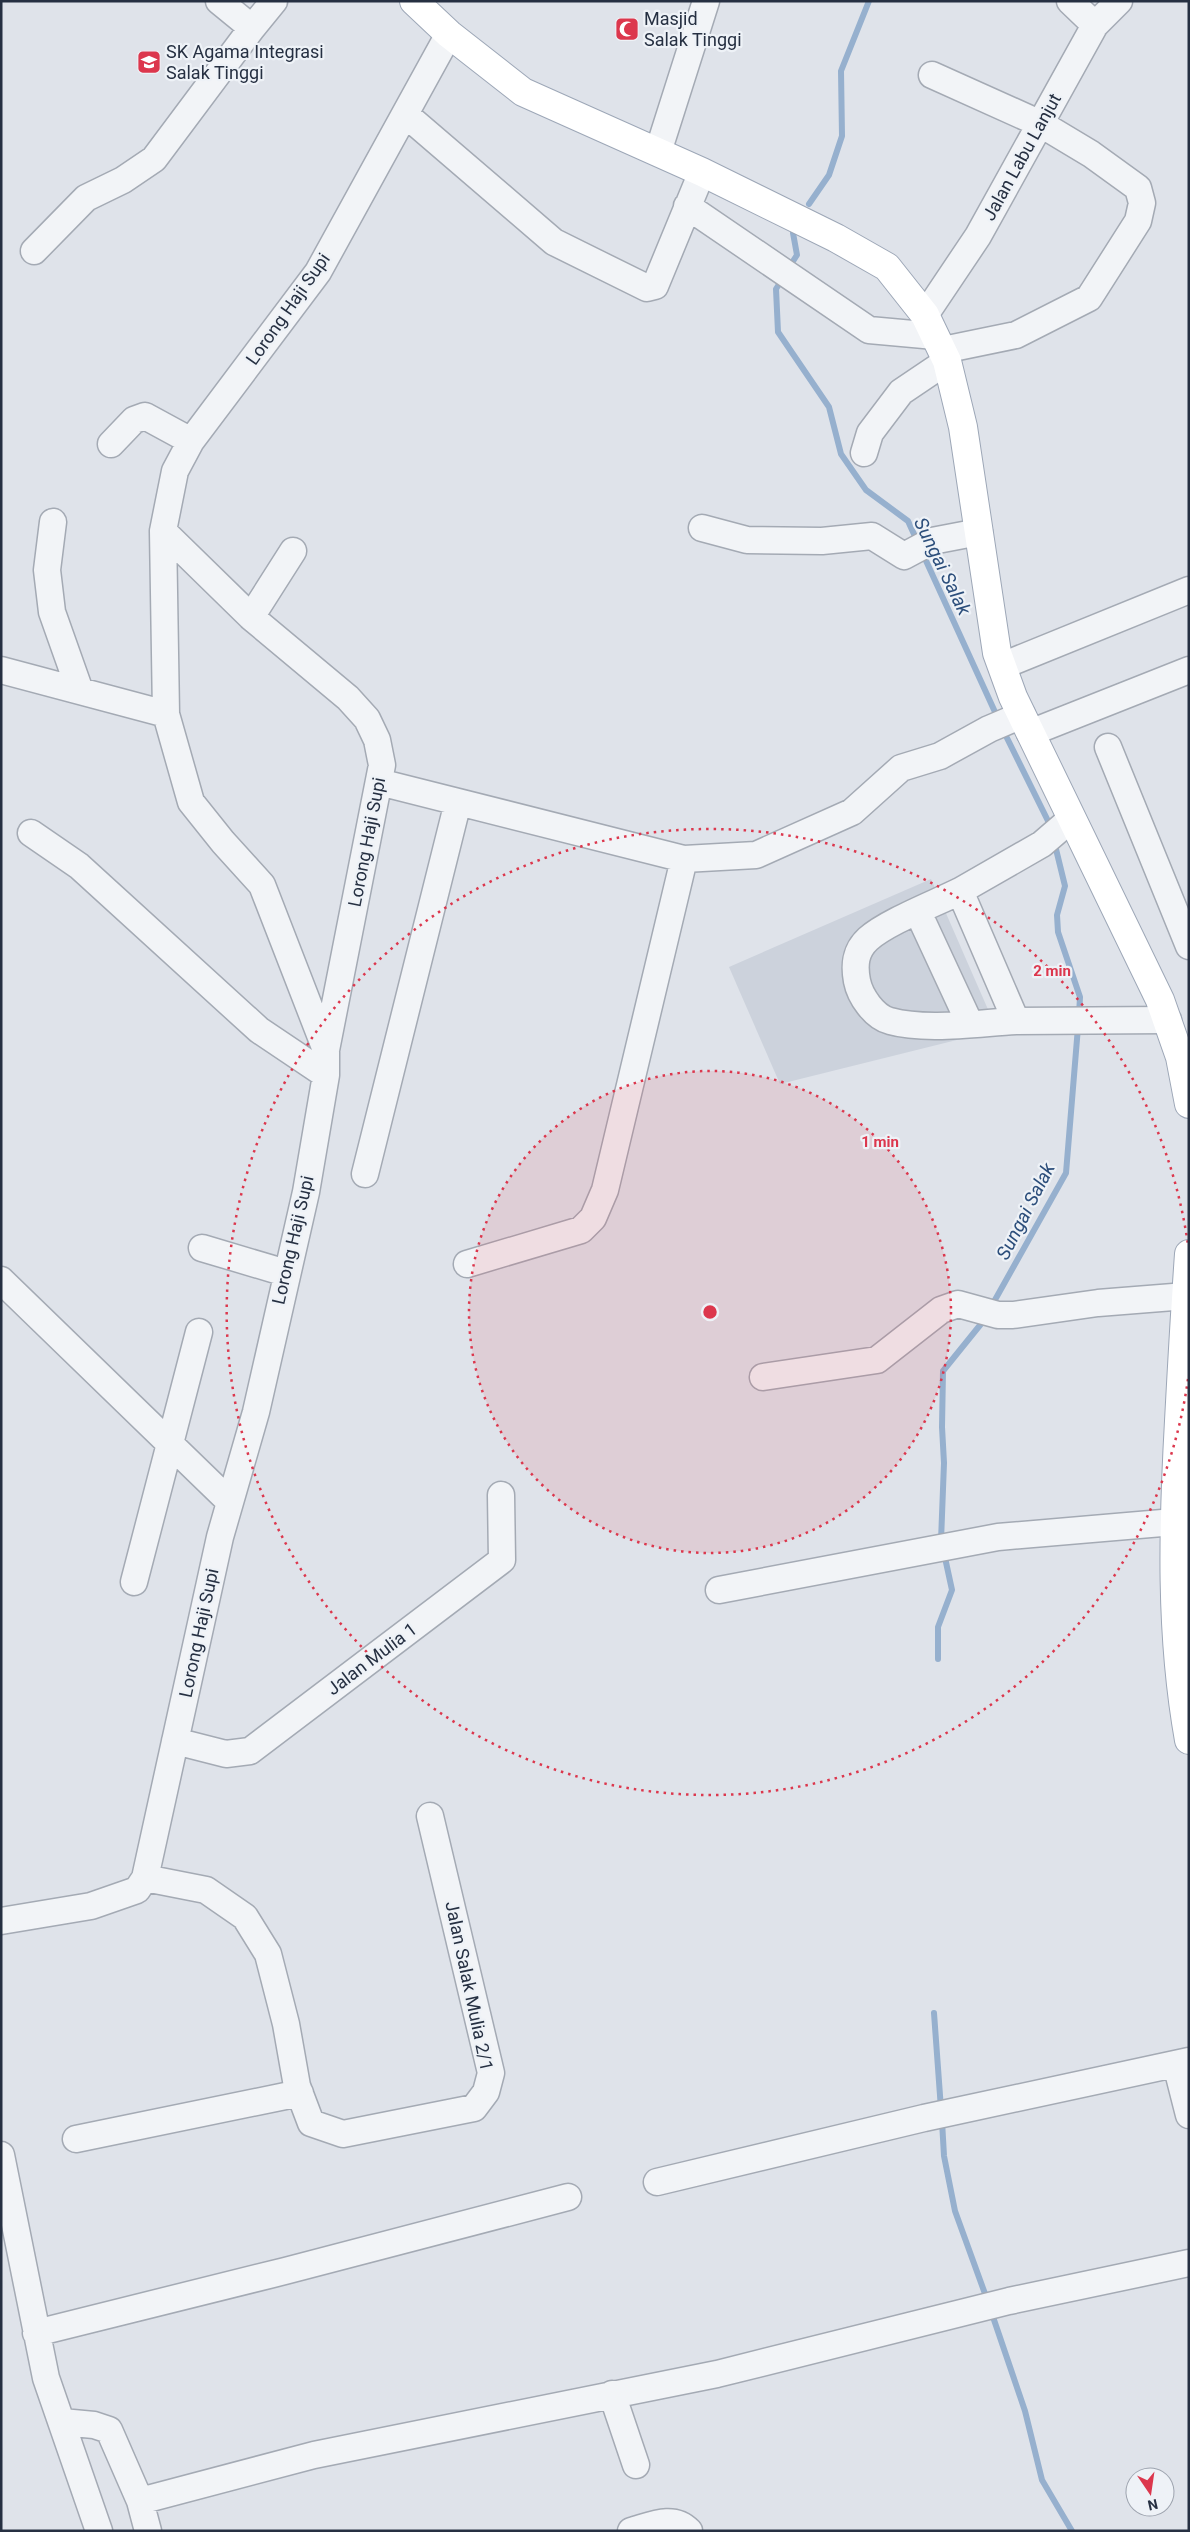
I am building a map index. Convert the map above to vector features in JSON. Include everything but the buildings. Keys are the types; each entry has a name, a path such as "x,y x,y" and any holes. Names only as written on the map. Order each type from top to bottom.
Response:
{"main road":[{"path":"414,1 449,34 523,92 702,172 836,238 887,268 937,340 963,427 997,654 1068,822 1184,1055 1189,1104"},
{"path":"1189,1254 1174,1522 1174,1614 1183,1708 1189,1740"}],"street":[{"path":"219,1 252,28"},
{"path":"34,251 86,198 122,180 154,159 274,1"},
{"path":"658,152 706,1"},
{"path":"1070,1 1095,24"},
{"name":"Jalan Labu Lanjut","path":"937,340 978,236 1095,24 1119,1"},
{"name":"Lorong Haji Supi","path":"326,1062 262,885 223,842 191,802 166,714 163,531 175,471 191,441 318,272 449,34"},
{"path":"687,206 869,330 937,340 1016,336 1089,298 1138,221 1142,204 1138,188 1091,154 1041,124 932,75"},
{"path":"405,114 554,242 647,288 655,286 702,172"},
{"path":"864,453 870,433 937,340"},
{"path":"111,444 134,420 145,416 191,441"},
{"path":"53,522 47,570 52,612 80,691"},
{"path":"702,528 747,540 822,541 872,536 904,556 932,541 979,532"},
{"name":"Lorong Haji Supi","path":"145,1878 220,1537 256,1412 286,1273 306,1192 326,1062 382,765 377,740 367,719 348,698 251,617 163,531"},
{"path":"251,617 293,551"},
{"path":"1002,666 1189,590"},
{"path":"1,670 166,714"},
{"path":"379,782 684,859 756,855 852,812 901,768 940,756 989,729 1026,724 1189,670"},
{"path":"1108,747 1188,942"},
{"path":"365,1174 458,802"},
{"path":"1068,822 1042,844 960,891 879,930 867,940 857,954 855,968 858,986 866,1001 879,1015 888,1021 917,1025 1016,1021 1168,1020"},
{"path":"31,833 79,866 258,1030 326,1062"},
{"path":"467,1264 581,1230 593,1218 605,1190 684,859"},
{"path":"960,891 1016,1021"},
{"path":"918,912 970,1024"},
{"path":"202,1248 286,1273"},
{"path":"1,1280 230,1502"},
{"path":"763,1377 877,1360 941,1310 958,1304 987,1313 1186,1296"},
{"path":"134,1582 199,1332"},
{"name":"Jalan Mulia 1","path":"175,1741 226,1754 250,1751 258,1745 502,1560 501,1495"},
{"path":"719,1590 998,1537 1174,1522"},
{"name":"Jalan Salak Mulia 2/1","path":"145,1878 206,1890 245,1917 268,1954 286,2024 300,2093 311,2123 343,2134 474,2108 486,2092 491,2073 430,1816"},
{"path":"1,1921 91,1906 137,1890 145,1878"},
{"path":"657,2182 924,2118 1182,2062 1189,2115"},
{"path":"76,2139 300,2093"},
{"path":"1,2156 46,2378 99,2531"},
{"path":"36,2333 568,2198"},
{"path":"140,2501 314,2455 717,2374 1009,2301 1189,2263"},
{"path":"612,2394 636,2465"},
{"path":"62,2422 94,2425 109,2430 140,2501 148,2531"},
{"path":"631,2531 672,2522 681,2524 689,2531"}],"shaded area":[{"path":"931,879 997,1030 780,1084 729,967"}],"waterway":[{"name":"Sungai Salak","path":"809,204 829,175 842,136 841,71 869,1"},
{"name":"Sungai Salak","path":"788,269 797,255 793,233"},
{"name":"Sungai Salak","path":"783,278 776,289 778,332 829,407 841,454 866,490 908,521 918,543"},
{"name":"Sungai Salak","path":"922,552 995,712"},
{"name":"Sungai Salak","path":"1007,738 1052,829"},
{"name":"Sungai Salak","path":"1054,841 1065,886 1057,915 1058,932 1080,997 1079,1015"},
{"name":"Sungai Salak","path":"991,1307 1066,1173 1078,1027"},
{"name":"Sungai Salak","path":"941,1541 944,1463 942,1427 943,1371 985,1319"},
{"name":"Sungai Salak","path":"938,1659 938,1627 952,1590 944,1553"},
{"path":"934,2013 941,2109"},
{"path":"942,2121 944,2156 955,2211 988,2302"},
{"path":"991,2311 1025,2411 1042,2480 1072,2531"}],"place":[{"name":"Masjid Salak Tinggi","path":"627,29"},
{"name":"SK Agama Integrasi Salak Tinggi","path":"149,62"}]}
